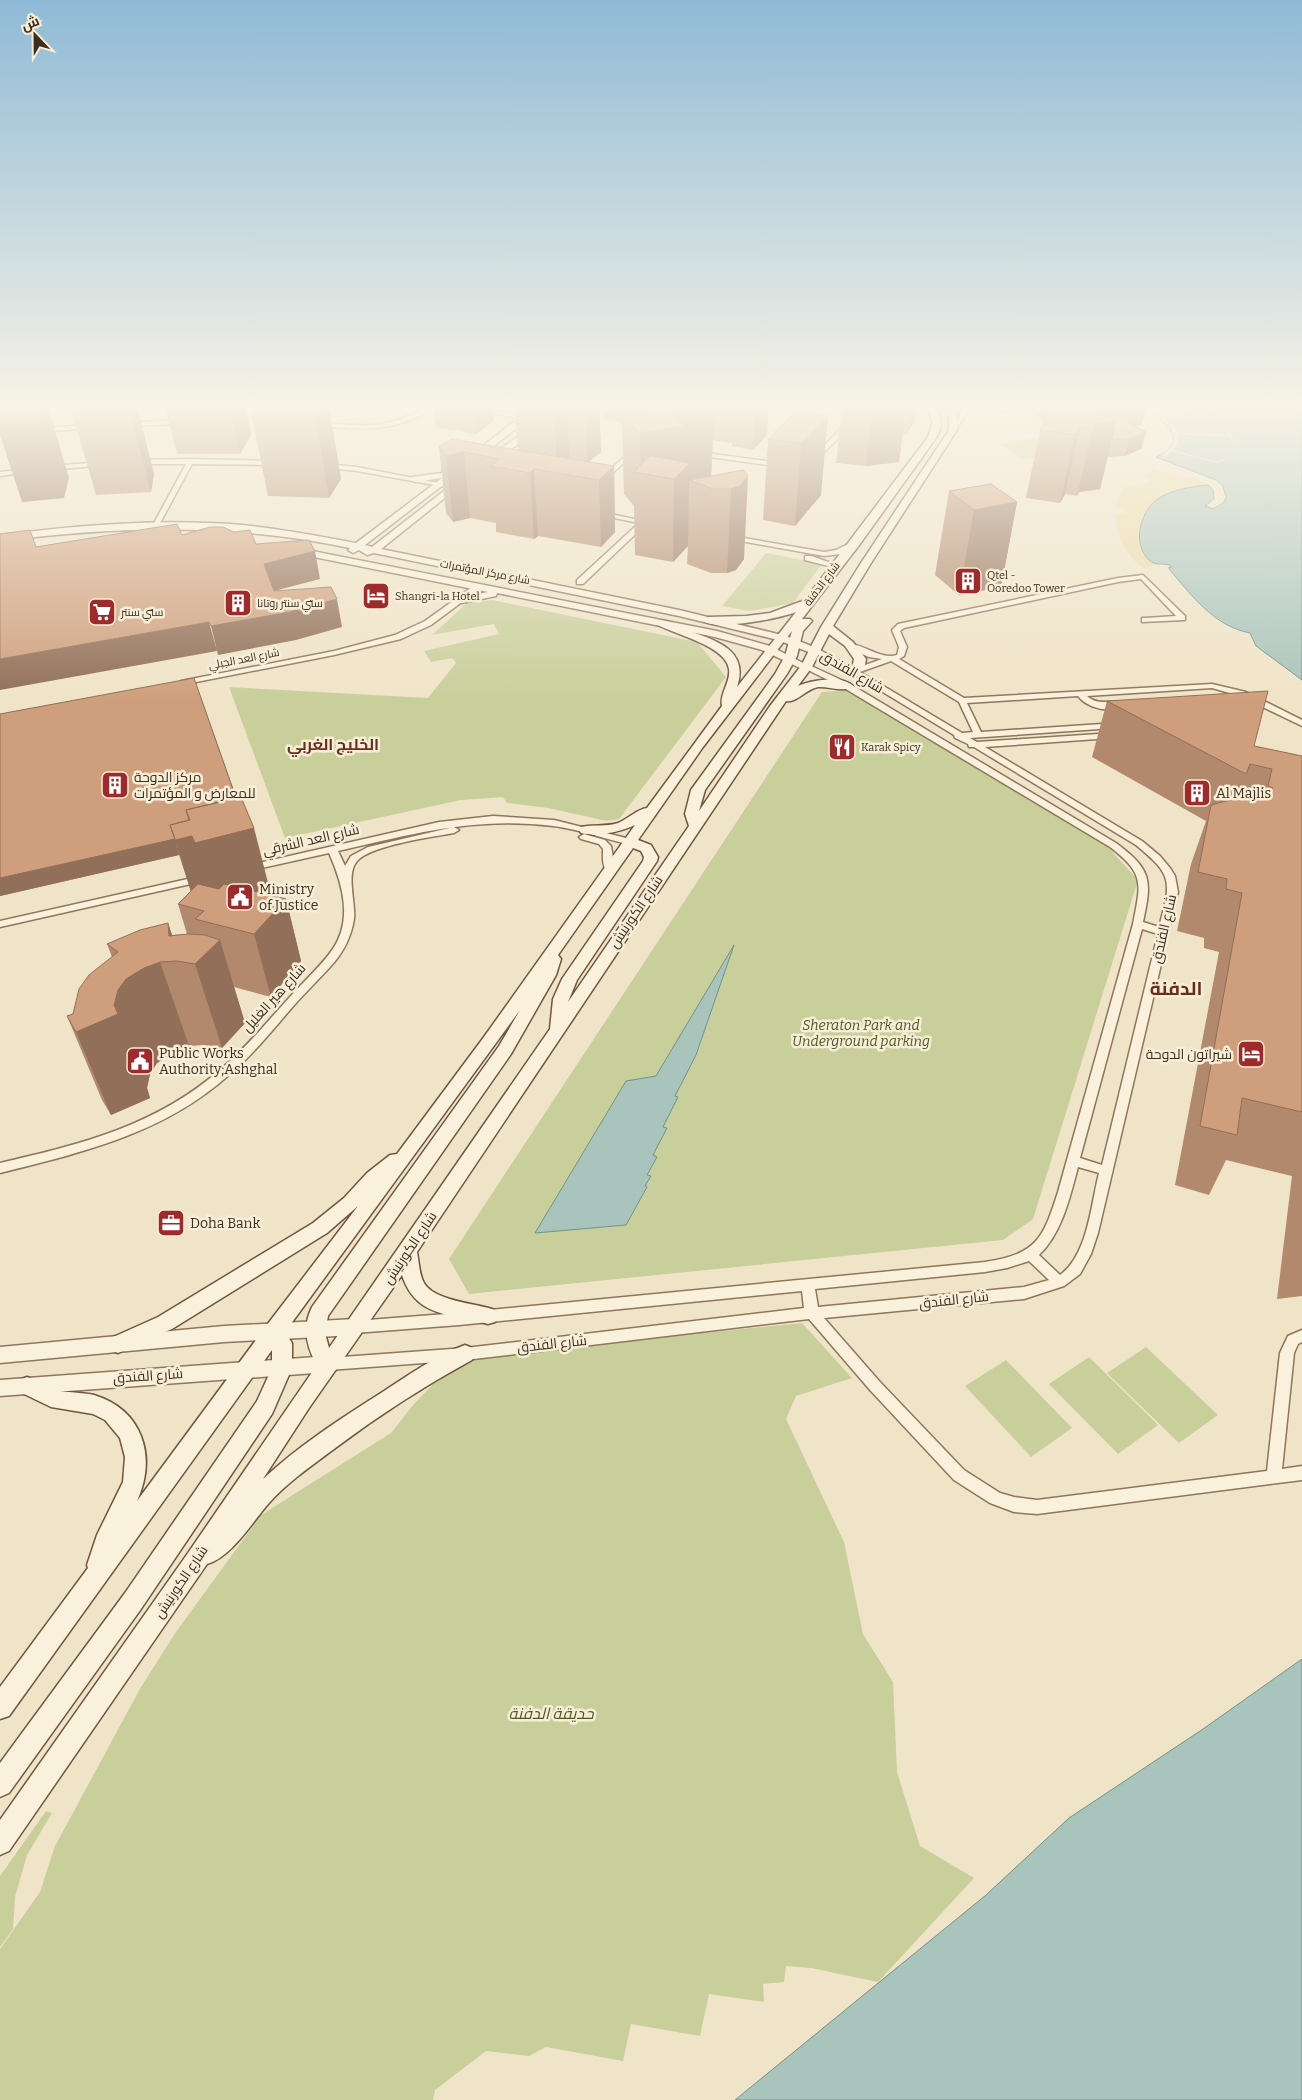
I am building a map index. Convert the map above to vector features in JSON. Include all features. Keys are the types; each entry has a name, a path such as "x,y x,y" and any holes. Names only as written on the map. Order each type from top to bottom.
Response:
{"main road":[{"name":"شارع الدفنة","path":"782,638 883,505"},
{"name":"شارع الدفنة","path":"815,650 866,563 904,505"},
{"path":"696,826 692,814 698,790 781,674 790,659 798,631 858,549 856,542"},
{"path":"708,620 770,617 789,612 811,599"},
{"path":"662,623 682,634 714,644 731,658 735,666 735,675 727,695 727,707"},
{"path":"827,627 850,646 860,659 859,665 853,671"},
{"path":"0,1707 274,1331 490,1041 699,744 782,638"},
{"name":"شارع الكورنيش","path":"0,1842 196,1561 774,709 806,666 815,650"},
{"path":"774,709 785,704 798,690 809,685 842,683"},
{"path":"586,830 611,829 627,825 664,796"},
{"path":"557,1029 561,999 570,979 650,861 651,857 646,848 631,842"},
{"path":"329,1364 319,1349 315,1328 319,1314 505,1050 548,976 554,950"},
{"path":"118,1344 165,1323 320,1228 350,1203 372,1178 405,1155"},
{"path":"408,1250 413,1282 423,1297 446,1307 488,1316"},
{"path":"0,1784 133,1601 265,1407 282,1368 282,1342 274,1331"},
{"path":"196,1561 233,1532 270,1487 293,1466 429,1372 464,1354"},
{"path":"27,1386 51,1398 100,1407 120,1419 130,1434 134,1445 137,1460 132,1487 107,1537 94,1578"}],"street":[{"path":"158,522 167,505"},
{"path":"340,559 412,505"},
{"path":"418,516 417,510 425,505"},
{"path":"374,550 431,505"},
{"path":"593,516 659,528"},
{"path":"0,540 20,535 72,529 158,522 242,528 311,537 354,549"},
{"path":"311,537 356,535 390,523"},
{"path":"580,582 642,525"},
{"path":"402,528 403,531 395,540 395,547 401,552 421,559"},
{"path":"112,538 146,534 206,534 354,549"},
{"path":"722,536 824,554 838,552 856,542"},
{"path":"728,543 799,556 836,566"},
{"name":"شارع مركز المؤتمرات","path":"354,549 361,553 374,550 421,559 708,620 782,638 815,650"},
{"name":"شارع مركز المؤتمرات","path":"286,550 340,559 729,637 772,650 806,666"},
{"path":"842,683 853,671 900,656 903,647 896,630 901,626 1134,577 1143,577 1182,618 1145,620"},
{"name":"شارع العد الجبلي","path":"176,684 342,652 388,640 416,630 478,588"},
{"path":"462,600 484,595 511,594"},
{"path":"850,646 893,659 962,701 1212,686 1242,694 1302,723"},
{"name":"شارع الفندق","path":"0,1388 464,1354 812,1314 1024,1293 1059,1282 1068,1277 1080,1263 1086,1249 1173,892 1173,881 1162,863 1139,843 976,739 958,736 853,671 815,650"},
{"name":"شارع الفندق","path":"0,1354 274,1331 354,1327 488,1316 985,1267 1004,1264 1030,1254 1039,1248 1047,1238 1054,1223 1073,1161 1138,924 1146,886 1141,872 1128,857 1106,841 842,683 806,666"},
{"path":"1080,693 1085,701 1093,705 1127,705"},
{"path":"962,701 976,739"},
{"path":"949,747 976,739 1120,729"},
{"path":"934,737 958,736"},
{"name":"شارع العد الشرقي","path":"238,870 439,826 477,820 533,820 586,830 631,842"},
{"name":"شارع العد الشرقي","path":"346,880 353,858 372,848 452,831 505,826 553,830 602,842 609,851 608,865 610,870"},
{"name":"شارع هير الغليل","path":"0,1168 102,1140 136,1128 197,1094 235,1064 325,966 346,934 351,896 332,849"},
{"path":"0,924 210,876"},
{"path":"1138,924 1163,932"},
{"path":"1073,1161 1106,1171"},
{"path":"1030,1254 1059,1282"},
{"path":"807,1284 812,1314 875,1386 959,1474 974,1487 1008,1505 1037,1507 1274,1475 1302,1473"},
{"path":"1274,1475 1287,1353 1293,1340 1302,1336"}],"green space":[{"path":"766,553 822,564 793,603 749,611 722,606"},
{"path":"492,600 697,642 726,677 619,819 607,821 548,808 507,803 503,797 461,800 285,838 229,687 428,698 456,663 452,658 431,662 424,651 499,634 494,624 432,635 467,603"},
{"name":"Sheraton Park and Underground parking","path":"846,690 1106,845 1138,880 1033,1219 1003,1240 469,1294 449,1259 822,692"},
{"name":"حديقة الدفنة","path":"802,1323 852,1378 796,1396 786,1419 844,1542 863,1634 893,1682 897,1772 920,1846 974,1878 878,1982 811,1968 786,1966 784,1982 763,1984 764,2002 709,1994 700,2036 631,2024 623,2061 546,2047 529,2056 486,2051 435,2090 433,2100 0,2100 0,1949 40,1892 55,1846 141,1687 176,1632 261,1515 391,1433 414,1404 438,1379 469,1356"},
{"path":"1146,1347 1218,1415 1179,1443 1107,1373"},
{"path":"1089,1357 1158,1425 1118,1454 1049,1384"},
{"path":"1006,1360 1072,1428 1031,1457 965,1386"},
{"path":"46,1811 52,1813 27,1855 15,1897 13,1929 0,1947 0,1876"}],"sand":[{"path":"1115,505 1151,505 1144,513 1142,528 1148,559 1157,565 1144,568 1127,552 1120,538 1115,515 1126,510"}],"water":[{"path":"1151,505 1206,505 1205,506 1213,509 1220,505 1302,505 1302,680 1256,646 1250,633 1225,624 1215,617 1186,589 1169,569 1169,567 1172,567 1170,565 1154,563 1144,553 1140,545 1140,527 1147,510"},
{"path":"734,945 696,1055 675,1096 678,1097 663,1127 667,1128 653,1155 657,1157 647,1175 651,1176 645,1186 647,1187 626,1225 535,1233 626,1081 656,1076"},
{"path":"1302,1659 1302,2100 735,2100 986,1895 1069,1818 1203,1729"}],"building":[{"path":"967,505 1001,505 974,510"},
{"path":"177,524 182,535 210,527 223,527 234,532 250,530 256,544 309,540 315,551 264,564 274,591 331,587 337,599 290,612 211,626 209,622 0,659 0,534 30,530 36,547"},
{"name":"مركز الدوحة للمعارض و المؤتمرات","path":"194,678 236,798 186,810 189,820 170,825 175,839 0,878 0,714"},
{"name":"شيراتون الدوحة","path":"1268,691 1254,746 1302,756 1302,1112 1242,1098 1237,1135 1200,1126 1242,893 1226,889 1227,879 1198,872 1211,805 1253,794 1265,797 1267,790 1273,788 1268,786 1272,769 1250,764 1246,774 1107,701"},
{"path":"241,797 254,828 195,843 192,836 175,840 170,825 190,820 186,810"},
{"name":"Ministry of Justice","path":"198,884 219,889 224,884 286,899 254,934 195,919 204,911 178,904"},
{"path":"168,923 169,936 205,935 220,940 195,964 177,961 160,962 144,968 126,979 118,990 114,1005 118,1014 76,1032 67,1016 73,1014 79,989 89,975 118,952 107,944 140,930"}],"place":[{"name":"Qtel - Ooredoo Tower","path":"968,581"},
{"name":"Shangri-la Hotel","path":"376,596"},
{"name":"ستي سنتر روتانا","path":"238,603"},
{"name":"ستي سنتر","path":"102,612"},
{"name":"Karak Spicy","path":"842,747"},
{"name":"مركز الدوحة للمعارض و المؤتمرات","path":"115,785"},
{"name":"Al Majlis","path":"1197,793"},
{"name":"Ministry of Justice","path":"240,897"},
{"name":"شيراتون الدوحة","path":"1251,1054"},
{"name":"Public Works Authority;Ashghal","path":"140,1061"},
{"name":"Doha Bank","path":"171,1223"}],"district":[{"name":"الخليج الغربي","path":"333,744"},
{"name":"الدفنة","path":"1176,988"}]}
